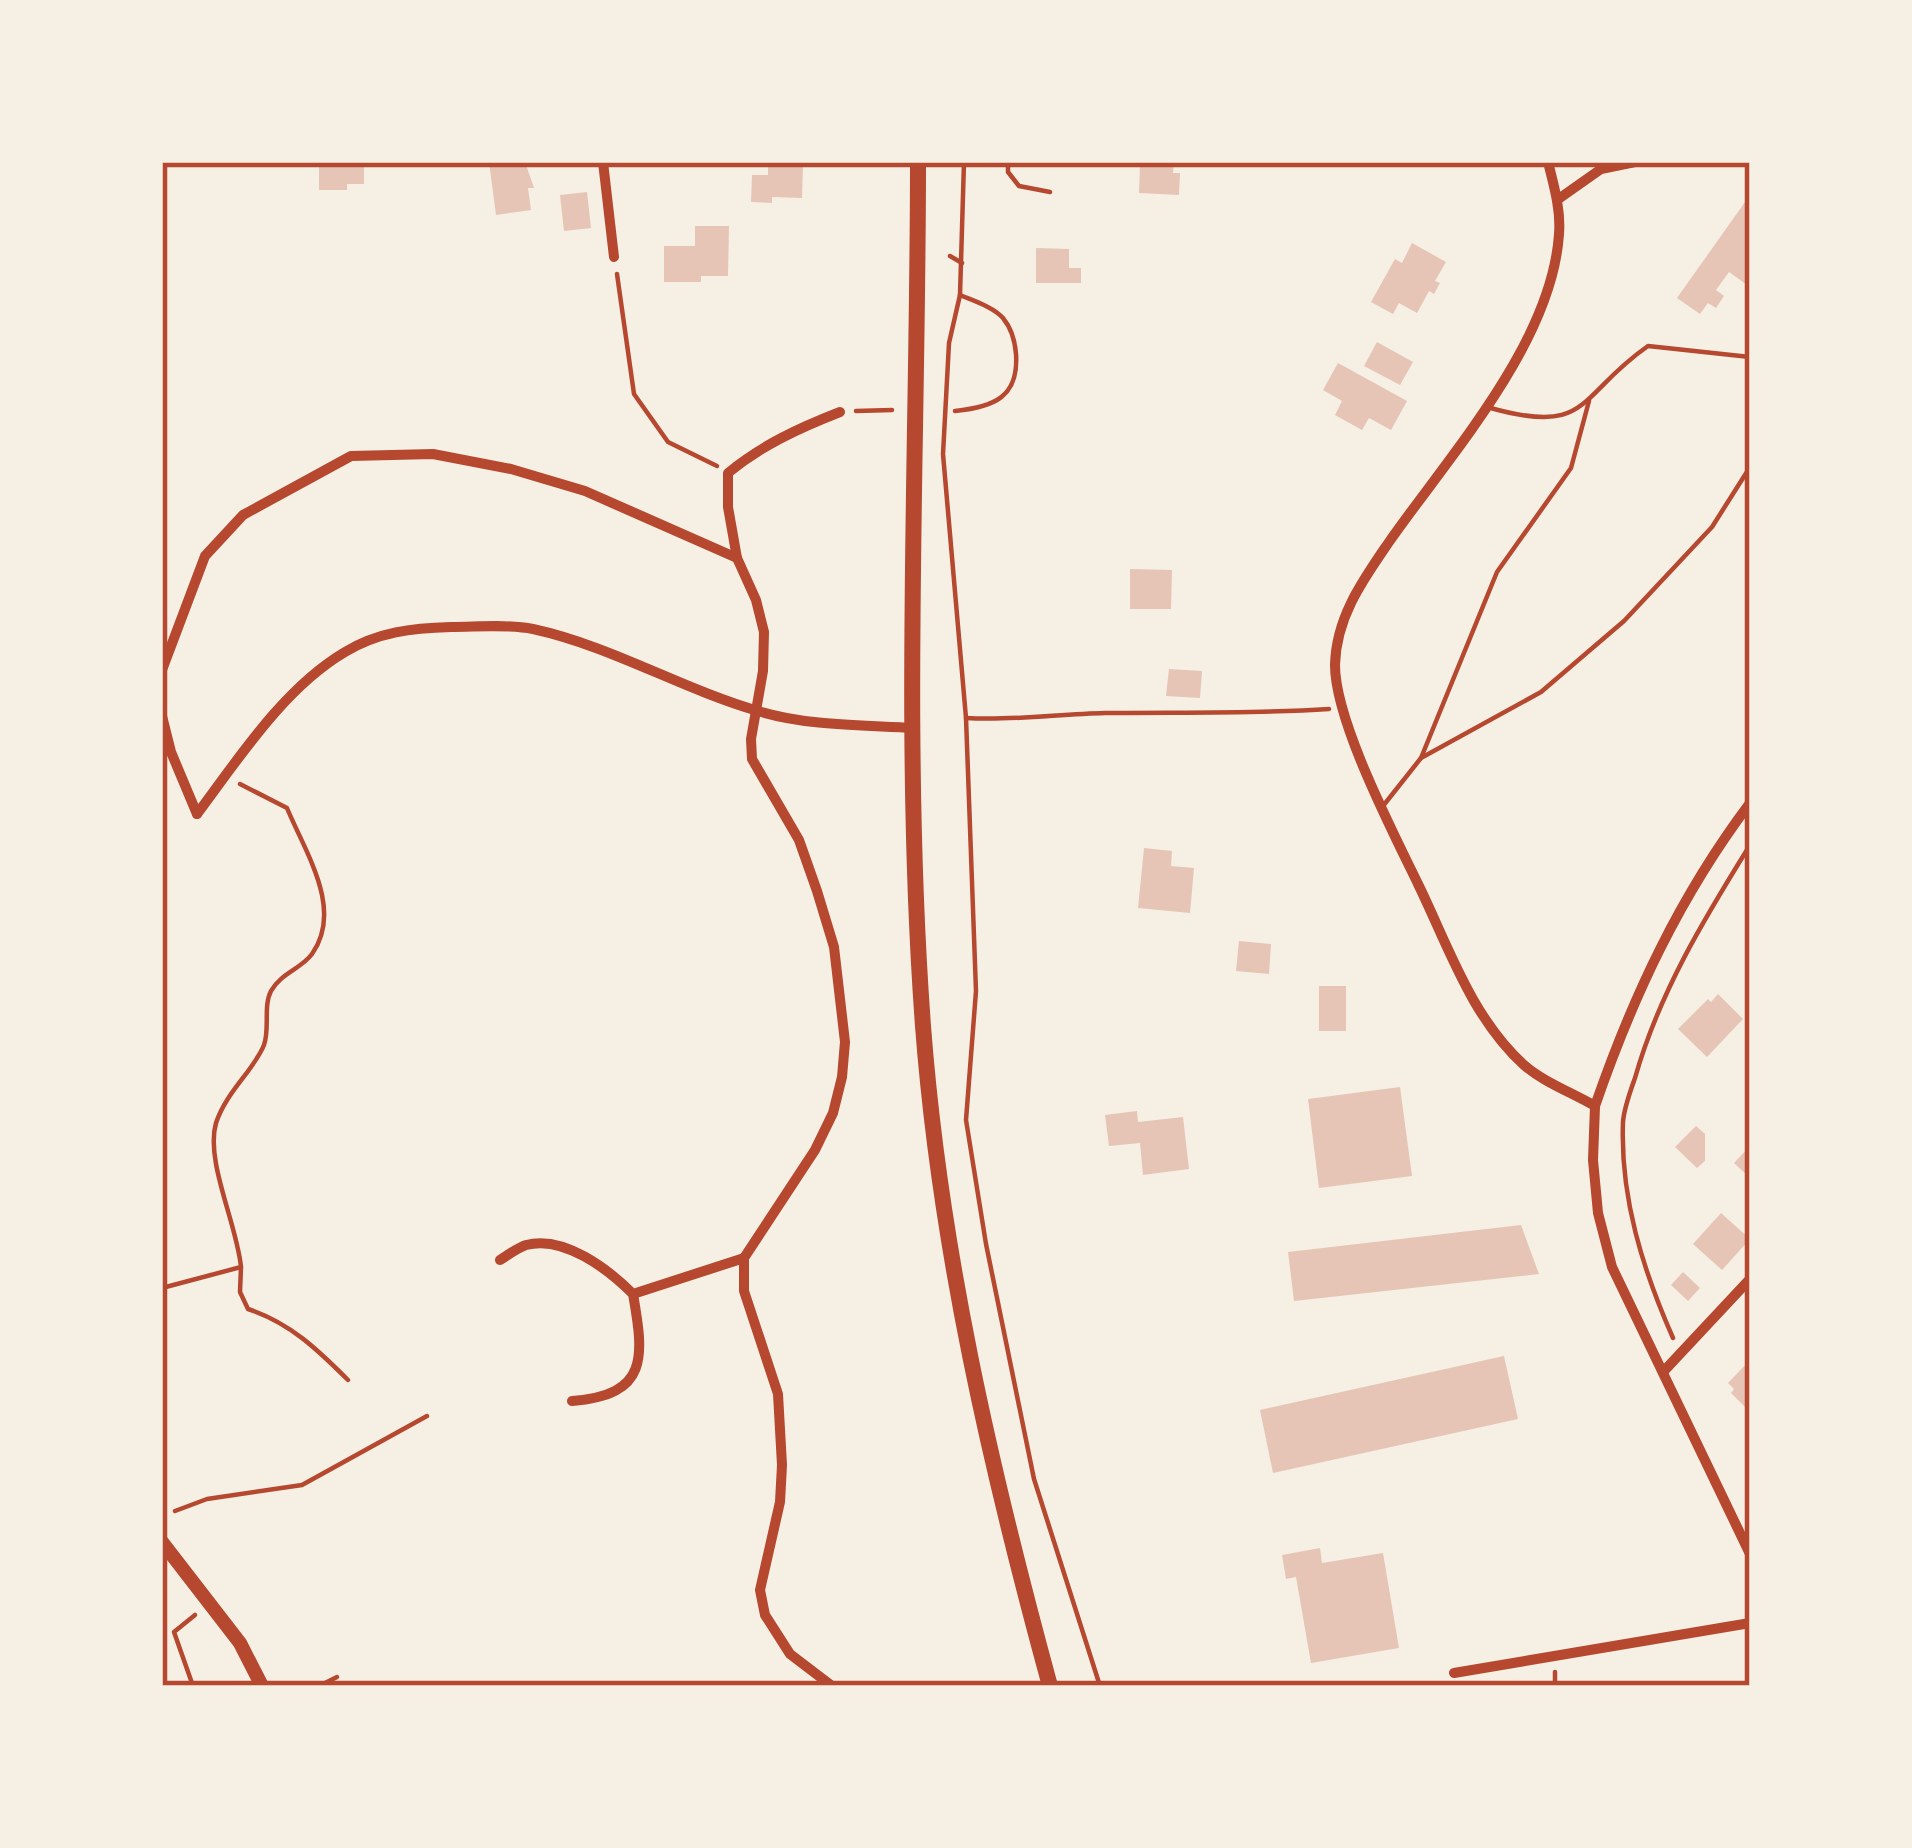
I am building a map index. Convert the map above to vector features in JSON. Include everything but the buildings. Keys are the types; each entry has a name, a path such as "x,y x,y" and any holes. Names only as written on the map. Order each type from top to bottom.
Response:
{"highway":[{"path":"918,162 913,728 923,1024 952,1260 994,1465 1050,1686"}],"street":[{"path":"603,162 614,257"},
{"path":"1548,162 1557,200 1556,260 1538,312 1487,406 1357,588 1340,628 1335,667 1341,709 1486,1026 1528,1069 1595,1106"},
{"path":"1557,200 1601,169 1635,162"},
{"path":"832,1686 790,1654 765,1615 760,1590 780,1502 778,1394 744,1291 744,1258 815,1150 842,1077 845,1042 834,947 818,891 799,841 752,759 764,632 756,599 737,558 728,473 793,430 840,412"},
{"path":"162,670 205,556 244,515 351,456 434,454 511,469 585,491 737,558"},
{"path":"162,716 171,752 197,814 310,678 343,652 379,635 419,628 530,628 590,646 758,711 830,723 913,728"},
{"path":"1750,802 1695,881 1625,1019 1595,1106 1593,1160 1598,1214 1612,1267 1750,1554"},
{"path":"500,1260 524,1245 544,1244 592,1260 633,1294 641,1341 638,1370 621,1390 601,1399 572,1401"},
{"path":"633,1294 744,1258"},
{"path":"1663,1372 1750,1279"},
{"path":"162,1542 240,1642 262,1686"},
{"path":"1454,1672 1750,1623"}],"lane":[{"path":"1008,162 1008,172 1019,186 1050,192"},
{"path":"1487,406 1526,418 1562,417 1589,401 1648,346 1750,357"},
{"path":"1383,806 1421,758 1497,572 1571,468 1589,401"},
{"path":"1421,758 1541,692 1624,621 1712,527 1750,467"}],"path":[{"path":"964,162 960,296 949,343 943,454 966,718 976,991 966,1120 1034,1479 1100,1686"},
{"path":"952,216 964,208"},
{"path":"950,256 962,263"},
{"path":"614,257 634,394 668,442 728,473"},
{"path":"955,411 982,409 1000,400 1017,376 1015,339 1001,315 960,296"},
{"path":"840,412 892,410"},
{"path":"966,718 1015,721 1102,713 1236,715 1341,709"},
{"path":"226,777 287,808 325,903 322,937 308,960 286,972 269,994 265,1042 233,1086 215,1126 216,1173 228,1201 241,1267 240,1292 248,1309 272,1317 307,1339 348,1380"},
{"path":"1680,1354 1646,1276 1627,1194 1623,1118 1645,1041 1678,969 1750,845"},
{"path":"162,1288 241,1267"},
{"path":"175,1511 207,1499 302,1485 428,1416"},
{"path":"193,1686 174,1632 209,1603"},
{"path":"320,1686 338,1677"}]}
